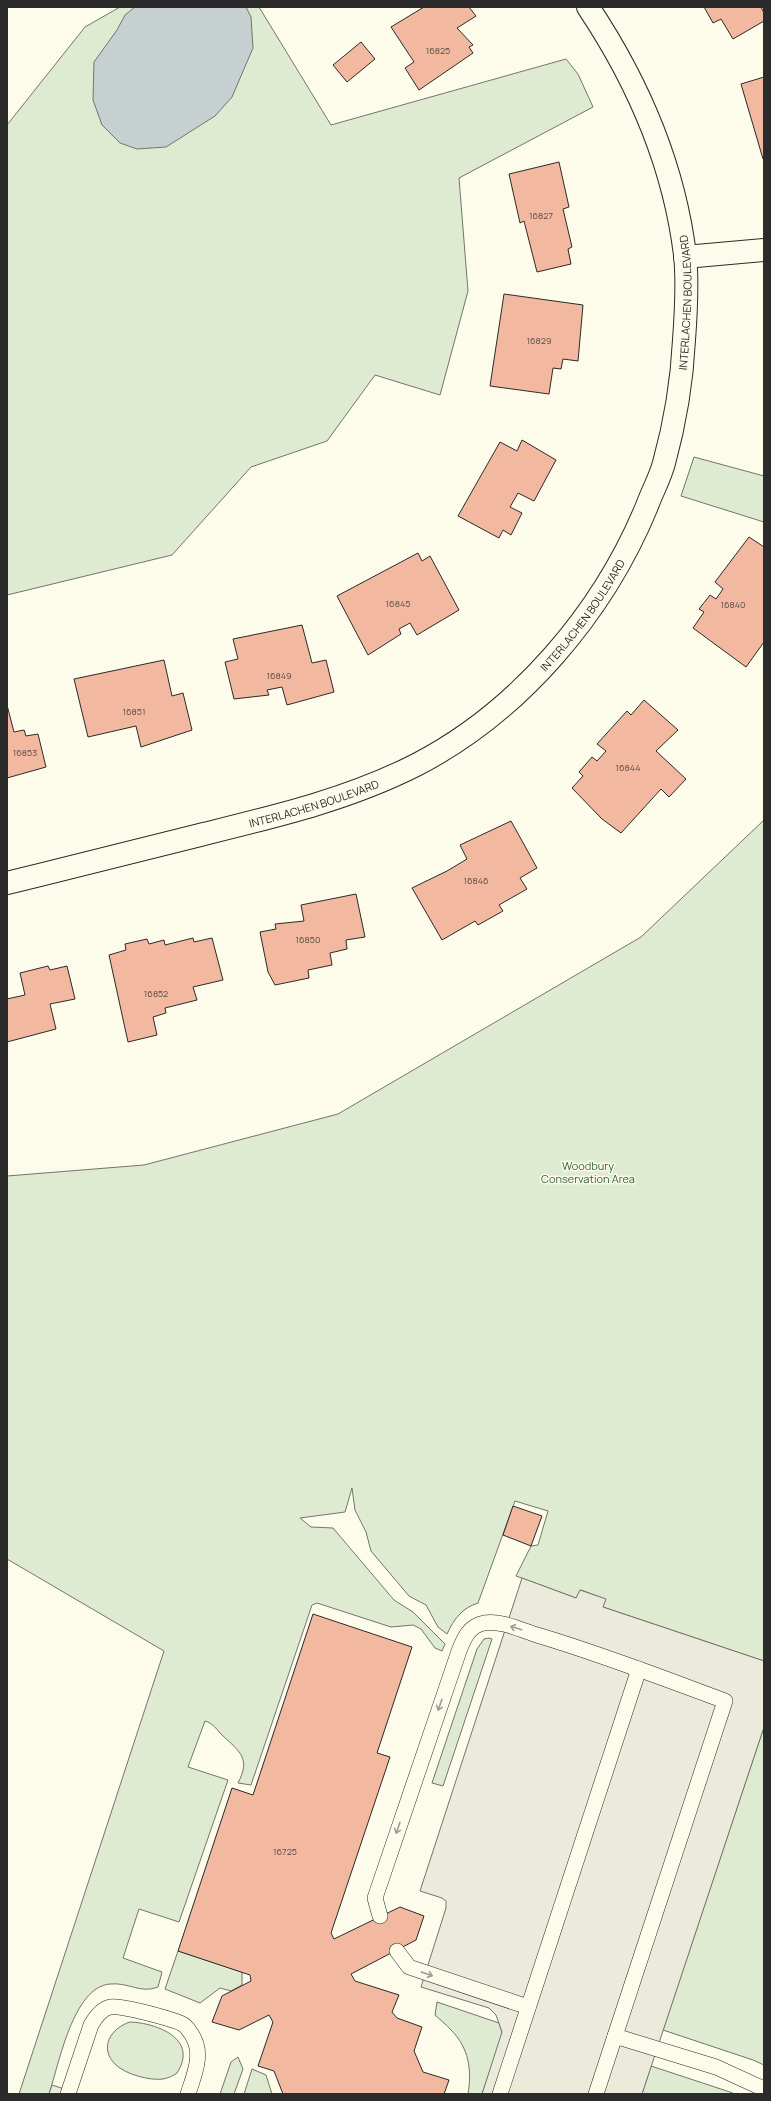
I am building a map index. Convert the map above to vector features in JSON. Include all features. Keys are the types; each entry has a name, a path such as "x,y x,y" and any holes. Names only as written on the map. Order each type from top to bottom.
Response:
{"street":[{"name":"INTERLACHEN BOULEVARD","path":"7,883 292,812 361,790 418,764 473,730 522,690 569,636 606,585 637,530 663,466 683,365 686,313 685,257 668,176 656,135 639,94 605,32 588,7"},
{"path":"685,257 764,250"}],"lane":[{"path":"380,1916 375,1898 466,1634 483,1623 493,1623 554,1640 639,1669 725,1701 596,2094"},
{"path":"500,2094 639,1669"},
{"path":"398,1951 409,1967 528,2007"},
{"path":"68,2094 91,2025 97,2015 110,2007 121,2006 184,2026 193,2036 197,2051 198,2064 188,2094"},
{"path":"616,2036 716,2068 764,2089"}],"green space":[{"path":"120,7 259,7 331,125 566,59 578,74 593,107 459,178 468,291 440,395 375,375 327,441 251,467 172,555 7,595 7,125 85,27"},
{"path":"694,457 764,476 764,522 681,496"},
{"name":"Woodbury Conservation Area","path":"764,820 764,1661 603,1607 605,1599 581,1590 576,1598 516,1576 531,1546 538,1545 548,1511 515,1501 478,1603 467,1608 459,1615 447,1634 438,1627 426,1605 409,1596 371,1551 366,1532 355,1510 352,1488 345,1512 300,1518 311,1527 333,1528 394,1600 413,1612 445,1644 442,1651 435,1648 421,1629 413,1625 391,1627 317,1603 312,1605 251,1785 238,1783 244,1767 242,1756 213,1725 205,1721 188,1767 228,1780 179,1922 139,1909 123,1958 162,1972 158,1987 152,1989 140,1989 110,1984 97,1988 86,1998 69,2029 49,2094 19,2094 164,1651 7,1559 7,1176 144,1165 338,1114 641,937"},
{"path":"484,1639 492,1639 443,1786 432,1783 477,1649"},
{"path":"764,1727 764,2065 663,2030"},
{"path":"178,1951 242,1972 242,1985 231,1991 220,1988 200,2003 165,1989"},
{"path":"437,2002 499,2023 502,2032 500,2042 482,2094 468,2094 470,2076 468,2060 462,2044 457,2037 435,2015"},
{"path":"130,2022 141,2023 163,2030 172,2035 179,2042 183,2051 182,2061 177,2073 165,2079 151,2079 131,2074 116,2065 108,2052 109,2039 117,2029"},
{"path":"238,2057 243,2069 234,2094 220,2094 231,2062"},
{"path":"651,2066 730,2092 735,2094 642,2094"},
{"path":"252,2069 266,2075 272,2094 244,2094"}],"shaded area":[{"path":"135,7 246,7 251,17 253,48 232,97 215,116 166,147 137,149 120,143 102,125 93,100 94,62 117,30 125,15"},
{"path":"522,1578 576,1598 580,1590 606,1599 603,1607 764,1661 764,1727 642,2094 482,2094 502,2032 496,2015 489,2008 421,1987 446,1908 446,1901 442,1898 420,1891"},
{"path":"52,2085 80,2094 49,2094"}],"building":[{"path":"424,7 469,7 476,16 457,28 473,45 469,47 473,53 419,90 405,68 414,62 391,27"},
{"path":"704,7 761,7 764,13 764,21 733,39 721,19 713,23"},
{"path":"361,42 375,59 347,82 333,65"},
{"path":"764,77 764,159 763,159 741,84"},
{"path":"559,162 569,207 563,209 572,247 568,249 571,264 537,272 524,221 520,223 509,174"},
{"path":"504,294 583,305 578,361 563,359 561,369 553,368 549,394 490,386"},
{"path":"522,440 556,460 534,501 518,493 510,507 522,513 511,535 503,530 499,538 458,516 500,442 517,451"},
{"path":"749,537 764,547 764,642 746,667 693,628 704,612 699,609 710,595 716,599 723,589 715,582"},
{"path":"418,553 422,561 430,556 459,610 417,635 410,623 399,629 401,634 368,655 337,596"},
{"path":"302,625 312,663 326,660 334,692 287,705 282,687 267,690 269,695 234,699 225,662 238,659 233,639"},
{"path":"164,660 172,696 183,693 192,730 141,747 136,726 88,737 74,679"},
{"path":"644,700 678,730 656,751 686,779 669,797 661,789 621,833 602,819 572,788 583,776 579,772 592,757 597,761 606,751 597,744 627,711 631,715"},
{"path":"7,705 14,732 24,730 26,736 38,734 46,767 7,778"},
{"path":"511,821 537,868 520,878 527,889 499,905 503,911 478,925 475,921 442,940 412,888 447,871 467,859 460,845"},
{"path":"356,894 365,937 346,940 347,949 330,953 332,965 308,970 309,978 275,985 268,972 260,932 276,929 275,924 304,921 301,905"},
{"path":"193,938 194,942 212,938 223,980 193,987 197,1000 165,1008 166,1013 153,1017 157,1035 128,1042 109,955 126,950 125,944 147,939 149,944 164,940 165,945"},
{"path":"48,966 50,970 67,966 75,999 50,1004 56,1029 7,1042 7,999 25,995 20,973"},
{"path":"513,1506 542,1516 531,1546 503,1535"},
{"path":"313,1614 412,1647 377,1753 390,1757 331,1933 334,1939 400,1907 424,1916 416,1940 351,1974 355,1981 399,1995 392,2012 397,2018 422,2027 414,2051 423,2072 449,2080 444,2094 283,2094 274,2071 258,2066 273,2022 269,2015 239,2030 212,2022 222,1996 251,1981 250,1975 178,1951 232,1788 253,1795"}]}
